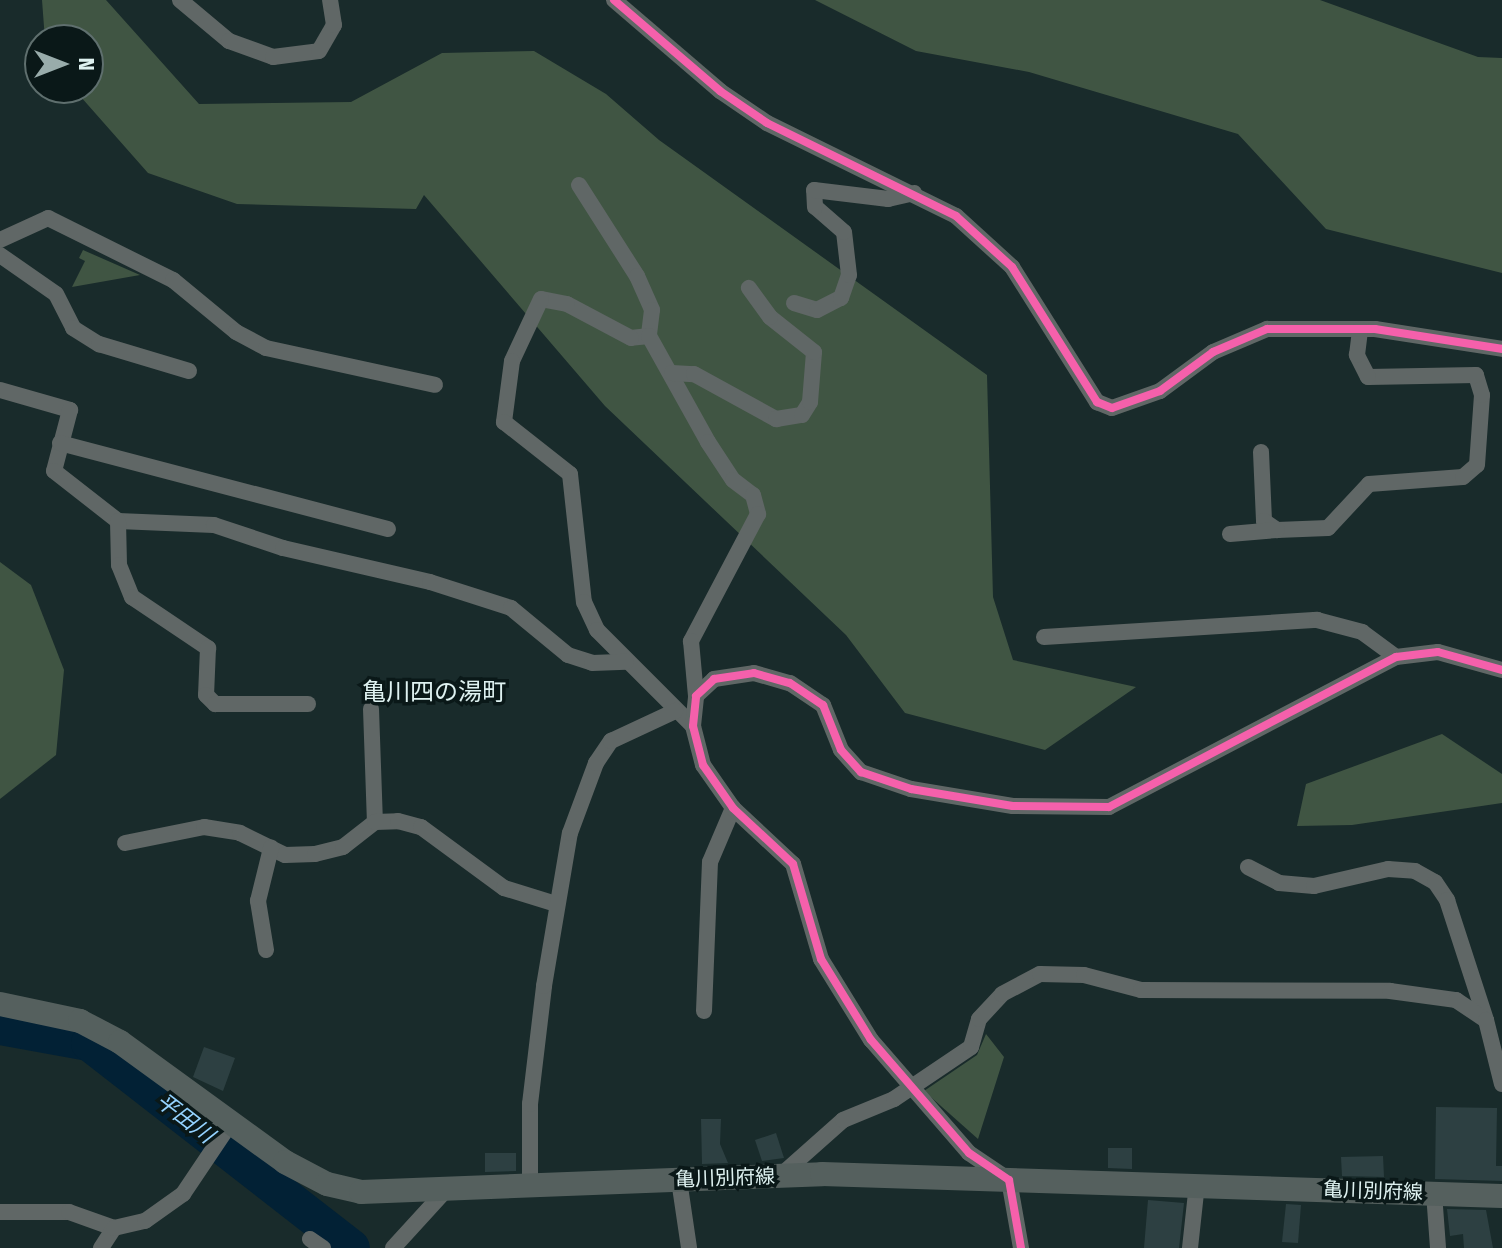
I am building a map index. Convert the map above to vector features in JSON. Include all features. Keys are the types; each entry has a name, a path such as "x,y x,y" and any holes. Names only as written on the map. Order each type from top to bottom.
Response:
{"main road":[{"name":"亀川別府線","path":"0,1004 80,1021 107,1035 226,1128 327,1184 361,1192 780,1176 1197,1184 1502,1196"}],"street":[{"path":"180,0 229,41 273,57 319,51 334,25 330,0"},
{"path":"614,0 720,91 767,123 956,216 1012,267 1097,402 1112,408 1160,391 1213,352 1267,329 1360,329 1502,349"},
{"path":"579,185 627,254 652,310 649,336 716,455 753,495 758,514 691,641 696,696 693,726 703,765 733,808 793,864 821,959 911,1088 969,1153 1009,1180 1021,1248"},
{"path":"794,303 817,310 841,298 849,275 844,232 815,207 814,190 888,199 914,193"},
{"path":"0,240 48,218 173,280 266,348 435,385"},
{"path":"0,255 56,294 73,328 99,344 189,371"},
{"path":"672,373 694,374 776,419 802,415 810,402 814,352 770,317 749,288"},
{"path":"649,336 631,338 567,304 541,299 512,361 504,422 570,474 584,602 597,630 693,726"},
{"path":"1230,534 1328,528 1369,484 1463,477 1477,465 1482,395 1476,375 1368,377 1357,355 1360,329"},
{"path":"0,390 70,410 71,424 60,443 54,471 118,521 214,525 283,548 430,582 511,608 568,655 626,662"},
{"path":"60,443 388,529"},
{"path":"1261,452 1264,521 1277,530"},
{"path":"118,521 119,565 132,597 208,648 206,695 215,704 308,704"},
{"path":"1044,637 1317,620 1362,632 1396,657"},
{"path":"696,696 714,679 754,673 790,683 823,705 841,750 861,772 911,789 1013,806 1109,807 1396,657 1438,652 1502,670"},
{"path":"371,709 375,822"},
{"path":"530,1186 530,1104 556,904 570,833 596,763 611,741 675,711"},
{"path":"704,1011 710,862 733,808"},
{"path":"125,843 204,827 240,833 285,855 315,854 343,847 375,822 421,827 504,888 556,904"},
{"path":"266,950 258,901 271,848"},
{"path":"1248,867 1279,883 1314,886 1388,869 1415,871 1435,882 1447,900 1502,1076"},
{"path":"780,1176 843,1120 911,1088 971,1047 979,1019 1002,994 1040,974 1084,975 1141,990 1390,991 1456,1000 1486,1020"},
{"path":"101,1248 114,1228 160,1212 183,1194 226,1128"},
{"path":"679,1180 689,1248"},
{"path":"1190,1248 1197,1184"},
{"path":"393,1248 445,1191"},
{"path":"1434,1193 1438,1248"},
{"path":"0,1212 69,1212 114,1228"}],"green space":[{"path":"42,0 106,0 199,104 351,102 442,53 534,51 606,94 659,140 987,375 993,597 1013,660 1136,687 1045,750 905,713 846,635 605,406 424,195 416,209 237,204 148,173 87,104 104,104 104,24 44,24"},
{"path":"815,0 1320,0 1478,57 1502,58 1502,273 1326,229 1238,134 1029,72 916,51"},
{"path":"83,250 140,275 72,287 85,261 79,258"},
{"path":"0,562 31,585 64,670 56,755 0,799"},
{"path":"1442,734 1502,774 1502,803 1352,825 1297,826 1306,784"},
{"path":"986,1034 1004,1057 978,1139 924,1091 977,1055"}],"building":[{"path":"204,1047 235,1058 223,1091 193,1077"},
{"path":"1436,1107 1497,1108 1496,1166 1502,1166 1502,1181 1435,1179"},
{"path":"701,1119 721,1119 720,1144 728,1163 702,1164"},
{"path":"776,1133 784,1158 762,1161 755,1140"},
{"path":"1108,1148 1132,1148 1132,1169 1108,1168"},
{"path":"485,1153 516,1153 516,1171 485,1172"},
{"path":"1383,1156 1384,1177 1342,1176 1341,1157"},
{"path":"1148,1200 1184,1203 1179,1248 1144,1248"},
{"path":"1286,1204 1301,1205 1298,1243 1282,1242"},
{"path":"1447,1209 1486,1210 1493,1248 1464,1248 1463,1234 1450,1236"}],"waterway":[{"name":"平田川","path":"0,1027 89,1043 352,1248"}],"cycle path":[{"path":"614,0 720,91 767,123 956,216 1012,267 1097,402 1112,408 1160,391 1213,352 1267,329 1375,329 1502,349"},
{"path":"1021,1248 1009,1180 969,1153 871,1040 821,959 793,864 733,808 703,765 693,726 696,696 714,679 754,673 790,683 823,705 841,750 861,772 911,789 1013,806 1109,807 1396,657 1438,652 1502,670"}],"district":[{"name":"亀川四の湯町","path":"434,693"}]}
